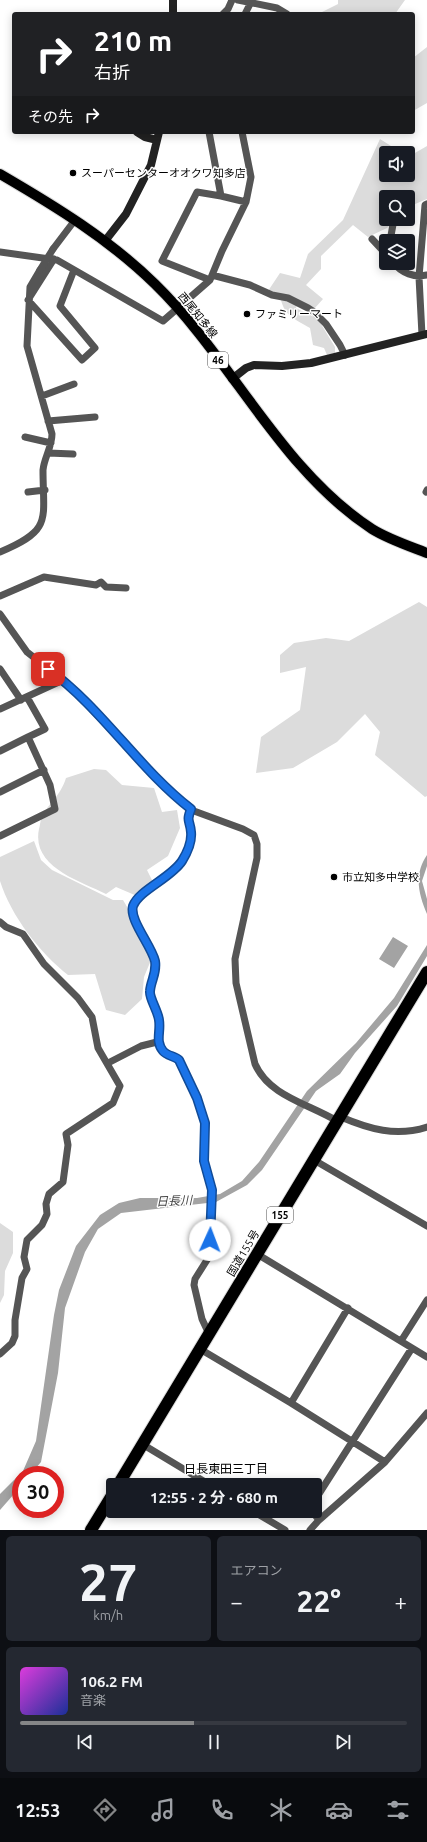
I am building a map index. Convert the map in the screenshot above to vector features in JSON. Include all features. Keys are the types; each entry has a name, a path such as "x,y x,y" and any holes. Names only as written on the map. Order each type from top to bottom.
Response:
{"highway":[{"name":"国道155号","path":"122,1478 427,972"},
{"path":"91,1530 106,1505"}],"main road":[{"name":"西尾知多線","path":"0,174 75,220 105,241 155,284 177,308 307,473 335,502 373,530 427,554"}],"street":[{"path":"173,0 173,12"},
{"path":"225,12 232,0"},
{"path":"238,0 250,4 277,8 283,12"},
{"path":"246,12 250,4"},
{"path":"105,241 126,214 151,165 158,136 145,137 140,134"},
{"path":"209,134 221,196"},
{"path":"0,252 54,259 163,321 211,278 222,251 246,202 251,177 242,134"},
{"path":"246,202 197,192 162,261 211,278 250,286 272,295 288,298 308,308 326,324 345,355"},
{"path":"232,379 246,368 254,365 296,365 345,355 425,335 419,277 425,205 427,204"},
{"path":"0,552 27,540 38,529 44,516 45,490 43,468 51,443 52,434 27,346 28,300 30,287 54,249 75,220"},
{"path":"372,239 379,246"},
{"path":"28,300 54,259"},
{"path":"28,300 82,360 95,348 60,306 74,270"},
{"path":"401,270 419,277 427,275"},
{"path":"42,396 74,384"},
{"path":"48,421 95,417"},
{"path":"25,436 51,443"},
{"path":"48,453 73,454"},
{"path":"28,492 45,490"},
{"path":"0,596 44,577 96,585 101,582 106,586 126,588"},
{"path":"0,614 28,652 63,680 147,768 191,809 250,832 256,839 257,858 235,959 236,983 251,1050 260,1074 271,1086 310,1107 339,1119 388,1132 404,1132 427,1127"},
{"path":"0,669 45,729 0,751"},
{"path":"0,708 24,699 63,680"},
{"path":"0,836 55,809 50,785 28,737"},
{"path":"0,792 44,770"},
{"path":"191,809 188,821 192,834 191,841 182,861 168,876 140,897 132,912 134,919 152,953 155,963 156,973 150,991 159,1021 158,1042 164,1052 179,1060 203,1113 205,1123 204,1161 212,1190 210,1240 212,1252 197,1275 194,1285 202,1319 209,1334"},
{"path":"0,922 6,927 23,934 44,964 78,998 92,1017 98,1048 108,1062 120,1086 120,1090 113,1103 66,1134 68,1145 63,1182 49,1194 46,1204 47,1214 42,1225 27,1240 24,1257 27,1269 22,1278 14,1325 15,1336 12,1343 0,1354"},
{"path":"108,1062 141,1046 158,1042"},
{"path":"314,1160 427,1226"},
{"path":"257,1254 427,1357"},
{"path":"401,1341 427,1300"},
{"path":"291,1403 348,1308"},
{"path":"322,1489 412,1348"},
{"path":"200,1349 291,1403 385,1462"},
{"path":"310,1530 319,1520 385,1462 427,1413"},
{"path":"142,1444 198,1478"},
{"path":"265,1518 285,1530"}],"shaded area":[{"path":"338,0 405,0 396,12 322,12 338,4"},
{"path":"427,47 427,103 415,110 415,56"},
{"path":"380,139 391,146 379,146 379,182 415,182 415,153 427,146 427,199 415,204 415,190 379,190 379,226 389,226 368,237 353,225 321,256 321,269 306,285 323,299 314,309 298,302 296,308 318,319 335,347 335,353 327,355 324,348 313,345 310,328 286,312 281,302 280,295 268,291 280,273 300,278 308,254 343,220"},
{"path":"419,602 427,607 427,796 425,797 375,755 380,732 365,714 337,742 293,768 256,773 261,737 300,710 306,667 280,673 280,655 294,643 326,638 349,641"},
{"path":"94,769 106,770 122,785 154,788 162,812 177,810 180,828 168,856 147,870 153,882 137,896 116,887 106,894 71,878 60,871 50,863 42,853 39,842 39,829 41,819 48,807 58,795 66,778"},
{"path":"34,841 41,860 52,870 113,900 123,900 143,934 151,960 144,977 142,999 125,1015 106,1010 95,974 68,975 57,966 37,945 11,907 0,881 0,857"},
{"path":"0,1223 13,1232 13,1253 5,1271 4,1295 0,1303"}],"water":[{"path":"427,855 427,866 422,881 427,899 427,914 421,899 419,876 420,869"},
{"path":"393,937 408,946 394,968 379,959"},
{"name":"日長川","path":"427,945 427,956 397,1006 355,1053 340,1074 316,1091 262,1170 247,1185 216,1202 121,1213 98,1229 85,1252 65,1308 58,1373 41,1462 38,1466 25,1466 36,1441 59,1290 76,1246 100,1215 119,1203 140,1198 197,1198 220,1194 242,1181 259,1162 307,1091 356,1043 394,998"},
{"path":"12,1482 12,1496 0,1510 0,1494"}],"place":[{"name":"スーパーセンターオオクワ知多店","path":"73,173"},
{"name":"ファミリーマート","path":"247,314"},
{"name":"市立知多中学校","path":"334,877"}],"district":[{"name":"日長東田三丁目","path":"226,1469"}],"route":[{"path":"48,669 68,684 147,768 191,809 188,821 192,834 191,841 182,861 168,876 136,901 132,912 134,919 147,940 155,963 156,973 150,991 150,996 156,1006 159,1021 160,1033 158,1042 164,1052 176,1057 179,1060 203,1113 205,1123 203,1151 204,1161 212,1186 210,1240"}]}
